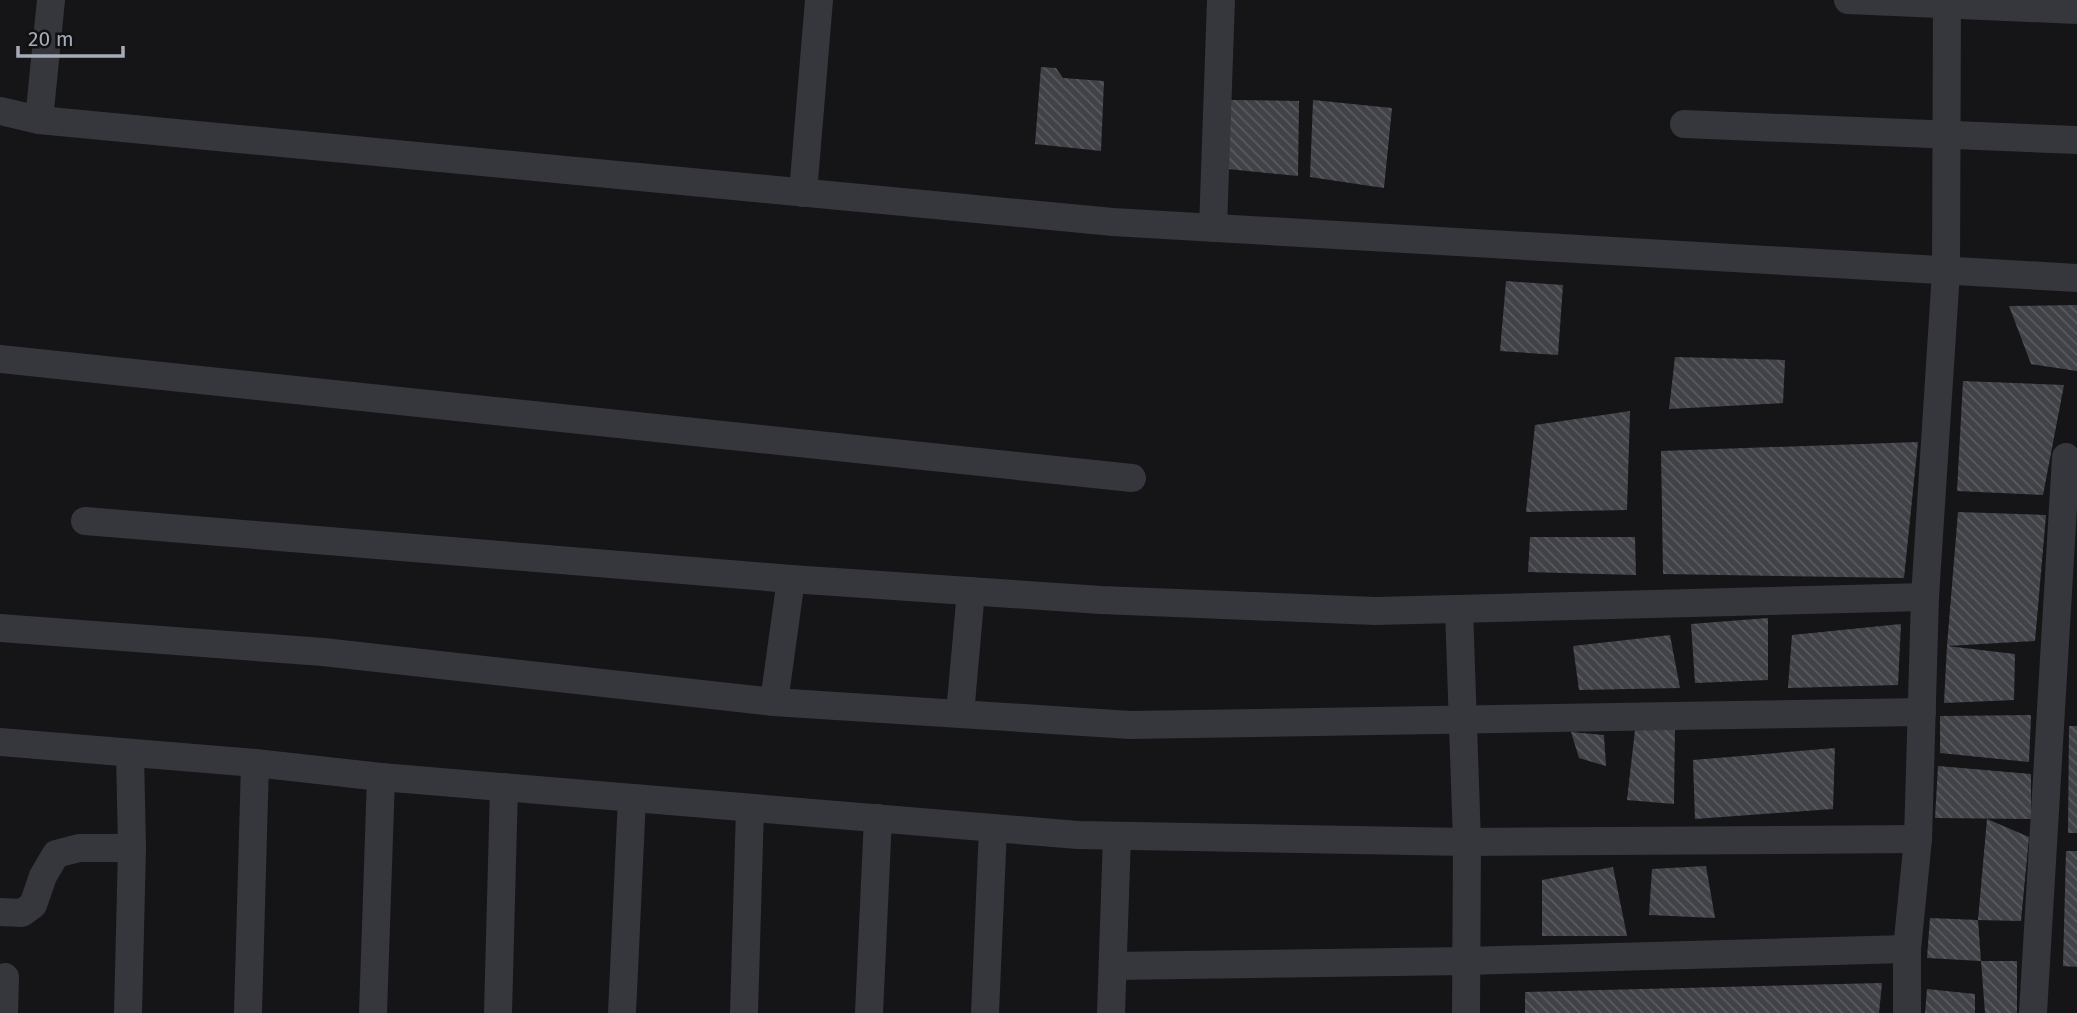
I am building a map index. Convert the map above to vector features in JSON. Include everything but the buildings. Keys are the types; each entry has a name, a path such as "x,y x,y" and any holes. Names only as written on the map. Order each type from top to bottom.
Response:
{"street":[{"path":"38,120 51,0"},
{"path":"803,193 819,0"},
{"path":"1213,228 1221,0"},
{"path":"1848,0 1947,2 2077,10"},
{"path":"1907,1013 1907,949 1918,839 1926,597 1946,272 1947,2"},
{"path":"0,111 38,120 1112,222 2077,278"},
{"path":"1684,124 2077,140"},
{"path":"0,359 1132,478"},
{"path":"2034,1013 2066,457"},
{"path":"85,522 791,579 1114,600 1375,611 1926,597"},
{"path":"774,702 791,579"},
{"path":"960,714 971,591"},
{"path":"1458,609 1467,842 1466,1013"},
{"path":"0,628 323,652 774,702 1129,724 1922,712"},
{"path":"0,742 255,763 381,777 1117,836 1467,842 1918,839"},
{"path":"128,1013 132,848 130,754"},
{"path":"248,1013 255,763"},
{"path":"373,1013 381,777"},
{"path":"498,1013 504,787"},
{"path":"622,1013 632,798"},
{"path":"744,1013 750,808"},
{"path":"869,1013 878,818"},
{"path":"985,1013 993,828"},
{"path":"1111,1013 1117,836"},
{"path":"0,912 22,913 33,905 43,876 55,854 79,848 132,848"},
{"path":"1112,966 1466,961 1907,949"},
{"path":"4,1013 5,977"}]}
